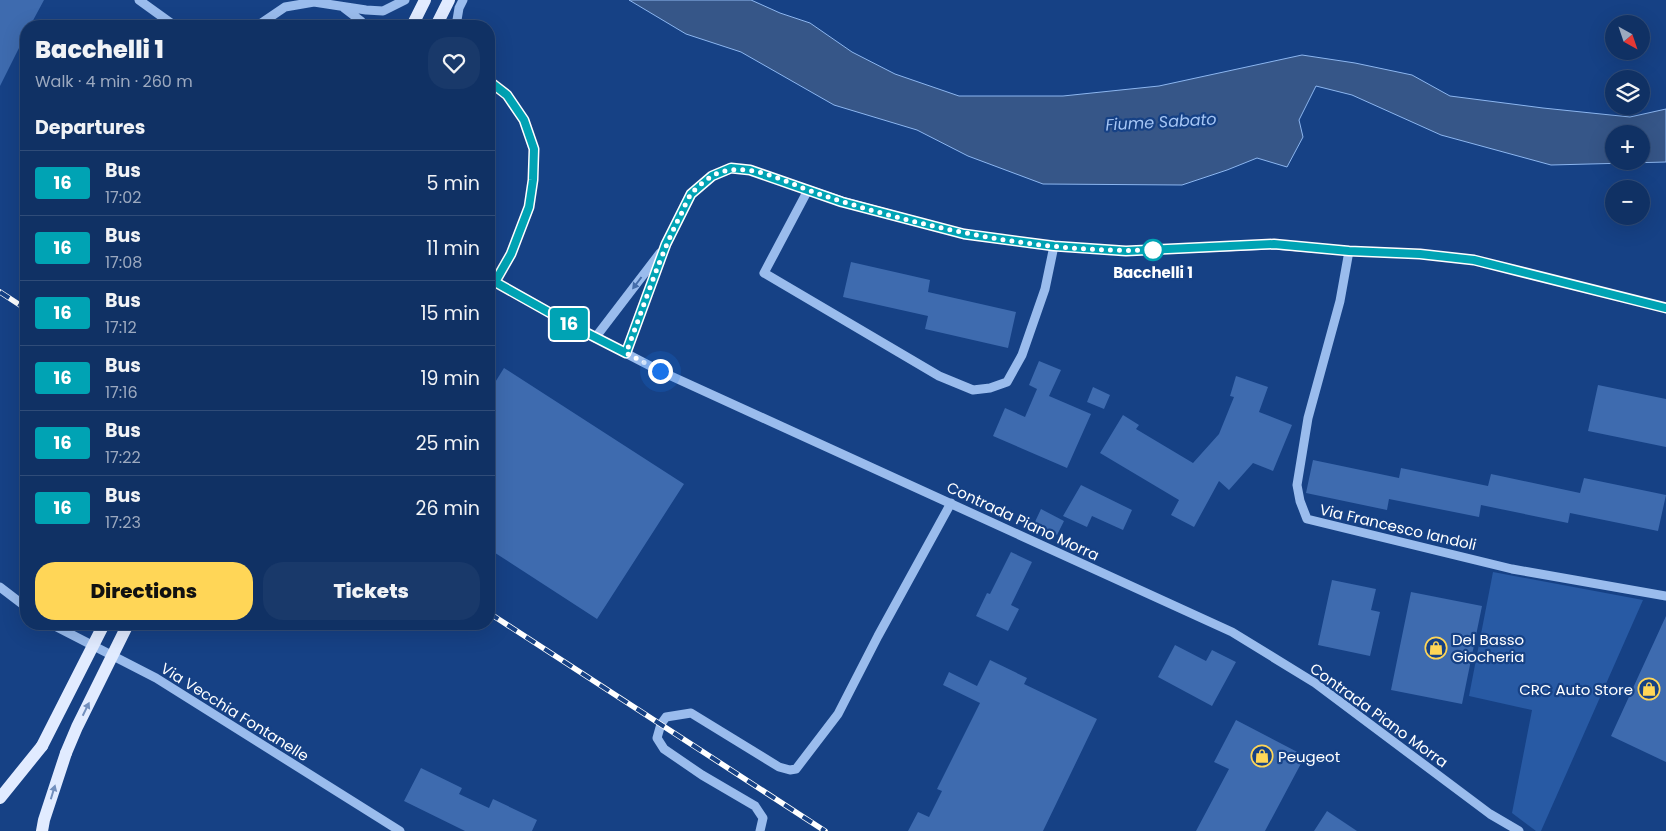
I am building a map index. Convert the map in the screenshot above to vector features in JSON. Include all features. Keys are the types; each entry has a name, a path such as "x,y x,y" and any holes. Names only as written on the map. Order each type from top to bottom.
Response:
{"main road":[{"path":"415,20 425,0"},
{"path":"439,20 449,0"},
{"path":"0,798 42,746 101,630"},
{"path":"42,831 66,753 125,630"}],"street":[{"path":"139,0 167,20"},
{"path":"266,20 285,7 314,2 383,11 405,0"},
{"path":"457,20 462,0"},
{"path":"342,7 357,20"},
{"path":"495,86 507,95 524,120 534,149 533,180 529,207 511,254 495,277"},
{"path":"626,353 666,244 691,194 712,176 731,168 750,170 842,202 964,234 1054,246 1126,251 1274,244 1349,251 1420,254 1474,260 1666,308"},
{"path":"808,190 764,273 939,376 973,390 990,388 1007,382 1022,355 1045,290 1054,246"},
{"path":"595,338 666,244"},
{"name":"Via Francesco Iandoli","path":"1349,251 1340,301 1308,418 1297,485 1300,501 1308,520 1512,568 1666,596"},
{"name":"Contrada Piano Morra","path":"495,283 595,338 660,371 1232,632 1315,683 1490,814 1519,831"},
{"path":"760,831 763,818 755,806 702,775 664,749 658,738 661,724 666,717 691,713 779,767 790,770 796,769 838,714 878,636 951,503"},
{"path":"0,588 20,603"},
{"name":"Via Vecchia Fontanelle","path":"63,630 156,678 400,831"}],"shaded area":[{"path":"1493,572 1643,600 1541,831 1536,831 1512,813 1532,710 1469,696"}],"water":[{"name":"Fiume Sabato","path":"629,0 751,0 780,13 810,23 852,52 895,74 959,96 1063,96 1159,86 1302,55 1355,63 1412,75 1450,96 1630,117 1650,115 1650,113 1666,109 1666,162 1650,162 1650,125 1605,125 1605,164 1551,165 1441,135 1352,95 1316,86 1299,120 1303,137 1287,167 1257,158 1182,185 1043,184 968,156 917,130 834,105 741,52 686,34"}],"building":[{"path":"0,0 44,0 33,20 20,20 20,46 0,86"},
{"path":"851,262 930,280 928,292 1016,312 1008,348 925,329 928,316 843,297"},
{"path":"1039,361 1061,370 1049,396 1091,414 1067,468 993,436 1005,408 1025,417 1037,389 1029,385"},
{"path":"504,368 684,484 597,619 495,553 495,382"},
{"path":"1236,376 1268,387 1259,412 1292,425 1273,471 1253,463 1229,490 1219,481 1194,527 1171,515 1179,500 1100,453 1123,415 1139,425 1136,429 1193,463 1219,434 1234,397 1230,396"},
{"path":"1598,385 1666,399 1666,447 1588,431"},
{"path":"1093,387 1110,395 1104,409 1087,402"},
{"path":"1313,460 1399,478 1401,468 1488,486 1491,474 1580,493 1584,478 1666,495 1658,531 1570,513 1568,523 1481,505 1479,517 1389,499 1387,510 1306,493"},
{"path":"1081,485 1132,510 1123,530 1092,516 1087,527 1063,516"},
{"path":"1041,509 1064,521 1057,535 1034,524"},
{"path":"1011,552 1032,562 1011,605 1019,609 1008,631 976,616 987,593 990,594"},
{"path":"1332,580 1376,589 1371,610 1380,612 1370,656 1318,645"},
{"name":"Del Basso Giocheria","path":"1411,592 1482,606 1462,704 1391,690"},
{"name":"CRC Auto Store","path":"1666,616 1666,762 1611,736"},
{"path":"1175,645 1206,661 1212,650 1236,662 1212,706 1158,677"},
{"path":"990,660 1027,678 1024,684 1097,719 1043,831 908,831 918,812 929,817 942,791 937,789 980,703 943,685 949,672 977,686"},
{"path":"1236,720 1305,756 1265,831 1196,831 1229,769 1214,762"},
{"path":"421,768 462,788 459,794 489,808 493,799 537,820 532,831 465,831 404,801"},
{"path":"1327,811 1357,831 1314,831"}],"railway":[{"path":"0,292 20,305"},
{"path":"495,617 825,831"}],"bus line":[{"name":"16","path":"495,86 507,95 524,120 534,149 533,180 529,207 511,254 495,282"},
{"name":"16","path":"495,282 626,353 666,244 691,194 712,176 731,168 750,170 842,202 964,234 1054,246 1126,251 1274,244 1349,251 1420,254 1474,260 1666,308"}],"place":[{"name":"Bacchelli 1","path":"1153,250"},
{"name":"Del Basso Giocheria","path":"1436,648"},
{"name":"CRC Auto Store","path":"1649,689"},
{"name":"Peugeot","path":"1262,756"}],"route":[{"path":"660,371 626,353 666,244 691,194 712,176 731,168 750,170 842,202 964,234 1054,246 1126,251 1153,250"}]}
